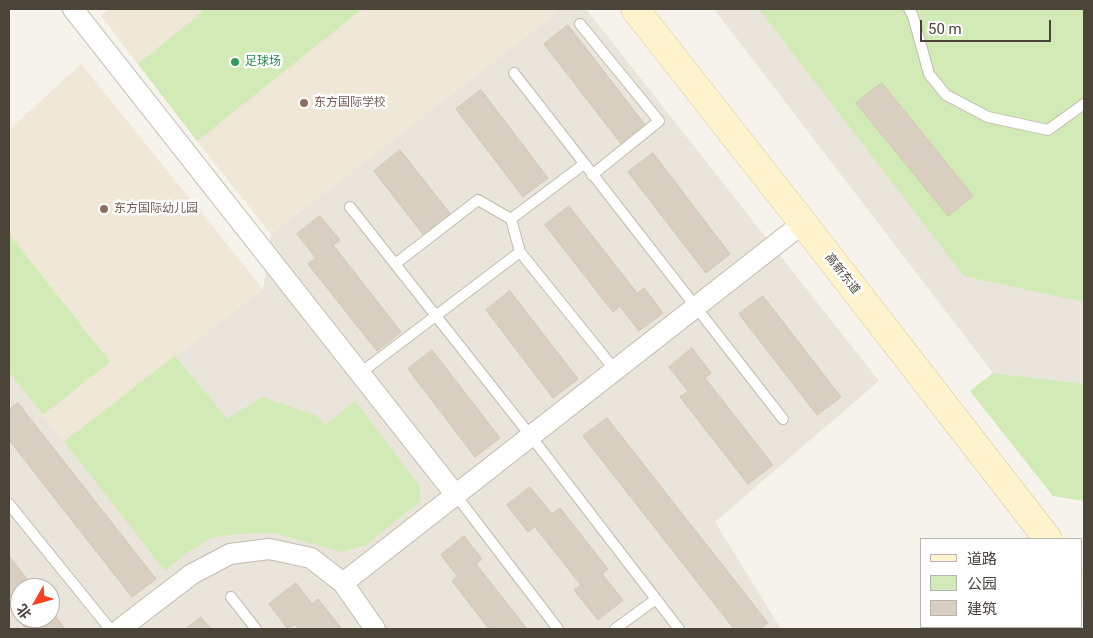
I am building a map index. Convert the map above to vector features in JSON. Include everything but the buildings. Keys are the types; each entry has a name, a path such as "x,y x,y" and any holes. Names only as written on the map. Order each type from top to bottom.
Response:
{"main road":[{"name":"高新东道","path":"635,9 1047,538"}],"street":[{"path":"73,9 455,494"},
{"path":"343,583 803,223"},
{"path":"120,629 192,574 230,554 269,549 311,558 343,583 375,629"}],"lane":[{"path":"909,9 913,16 928,74 946,95 988,117 1048,130 1084,104"},
{"path":"580,24 659,121 592,174"},
{"path":"514,73 783,419"},
{"path":"511,220 584,164"},
{"path":"395,264 478,200 511,220 520,252 615,370"},
{"path":"350,207 530,435 679,629"},
{"path":"360,374 520,252"},
{"path":"455,494 558,629"},
{"path":"9,504 12,515 110,629"},
{"path":"231,597 256,629"},
{"path":"615,629 656,599"}],"shaded area":[{"name":"东方国际学校","path":"109,9 561,9 271,234 101,16"},
{"path":"561,9 586,9 879,381 715,522 781,629 9,629 9,372 64,441 263,289 271,234"},
{"path":"714,9 1084,9 1084,384 993,373"},
{"name":"东方国际幼儿园","path":"81,64 263,289 64,441 9,372 9,130"}],"green space":[{"path":"206,9 362,9 197,141 138,64"},
{"path":"759,9 1084,9 1084,302 964,276"},
{"path":"9,234 110,362 43,415 9,372"},
{"path":"175,356 227,419 262,397 315,415 325,425 355,401 420,487 420,501 366,545 342,552 274,533 236,534 211,538 185,554 165,571 64,441"},
{"path":"993,373 1084,384 1084,501 1053,496 970,391"}],"place":[{"name":"足球场","path":"235,62"},
{"name":"东方国际学校","path":"304,103"},
{"name":"东方国际幼儿园","path":"104,209"}]}
